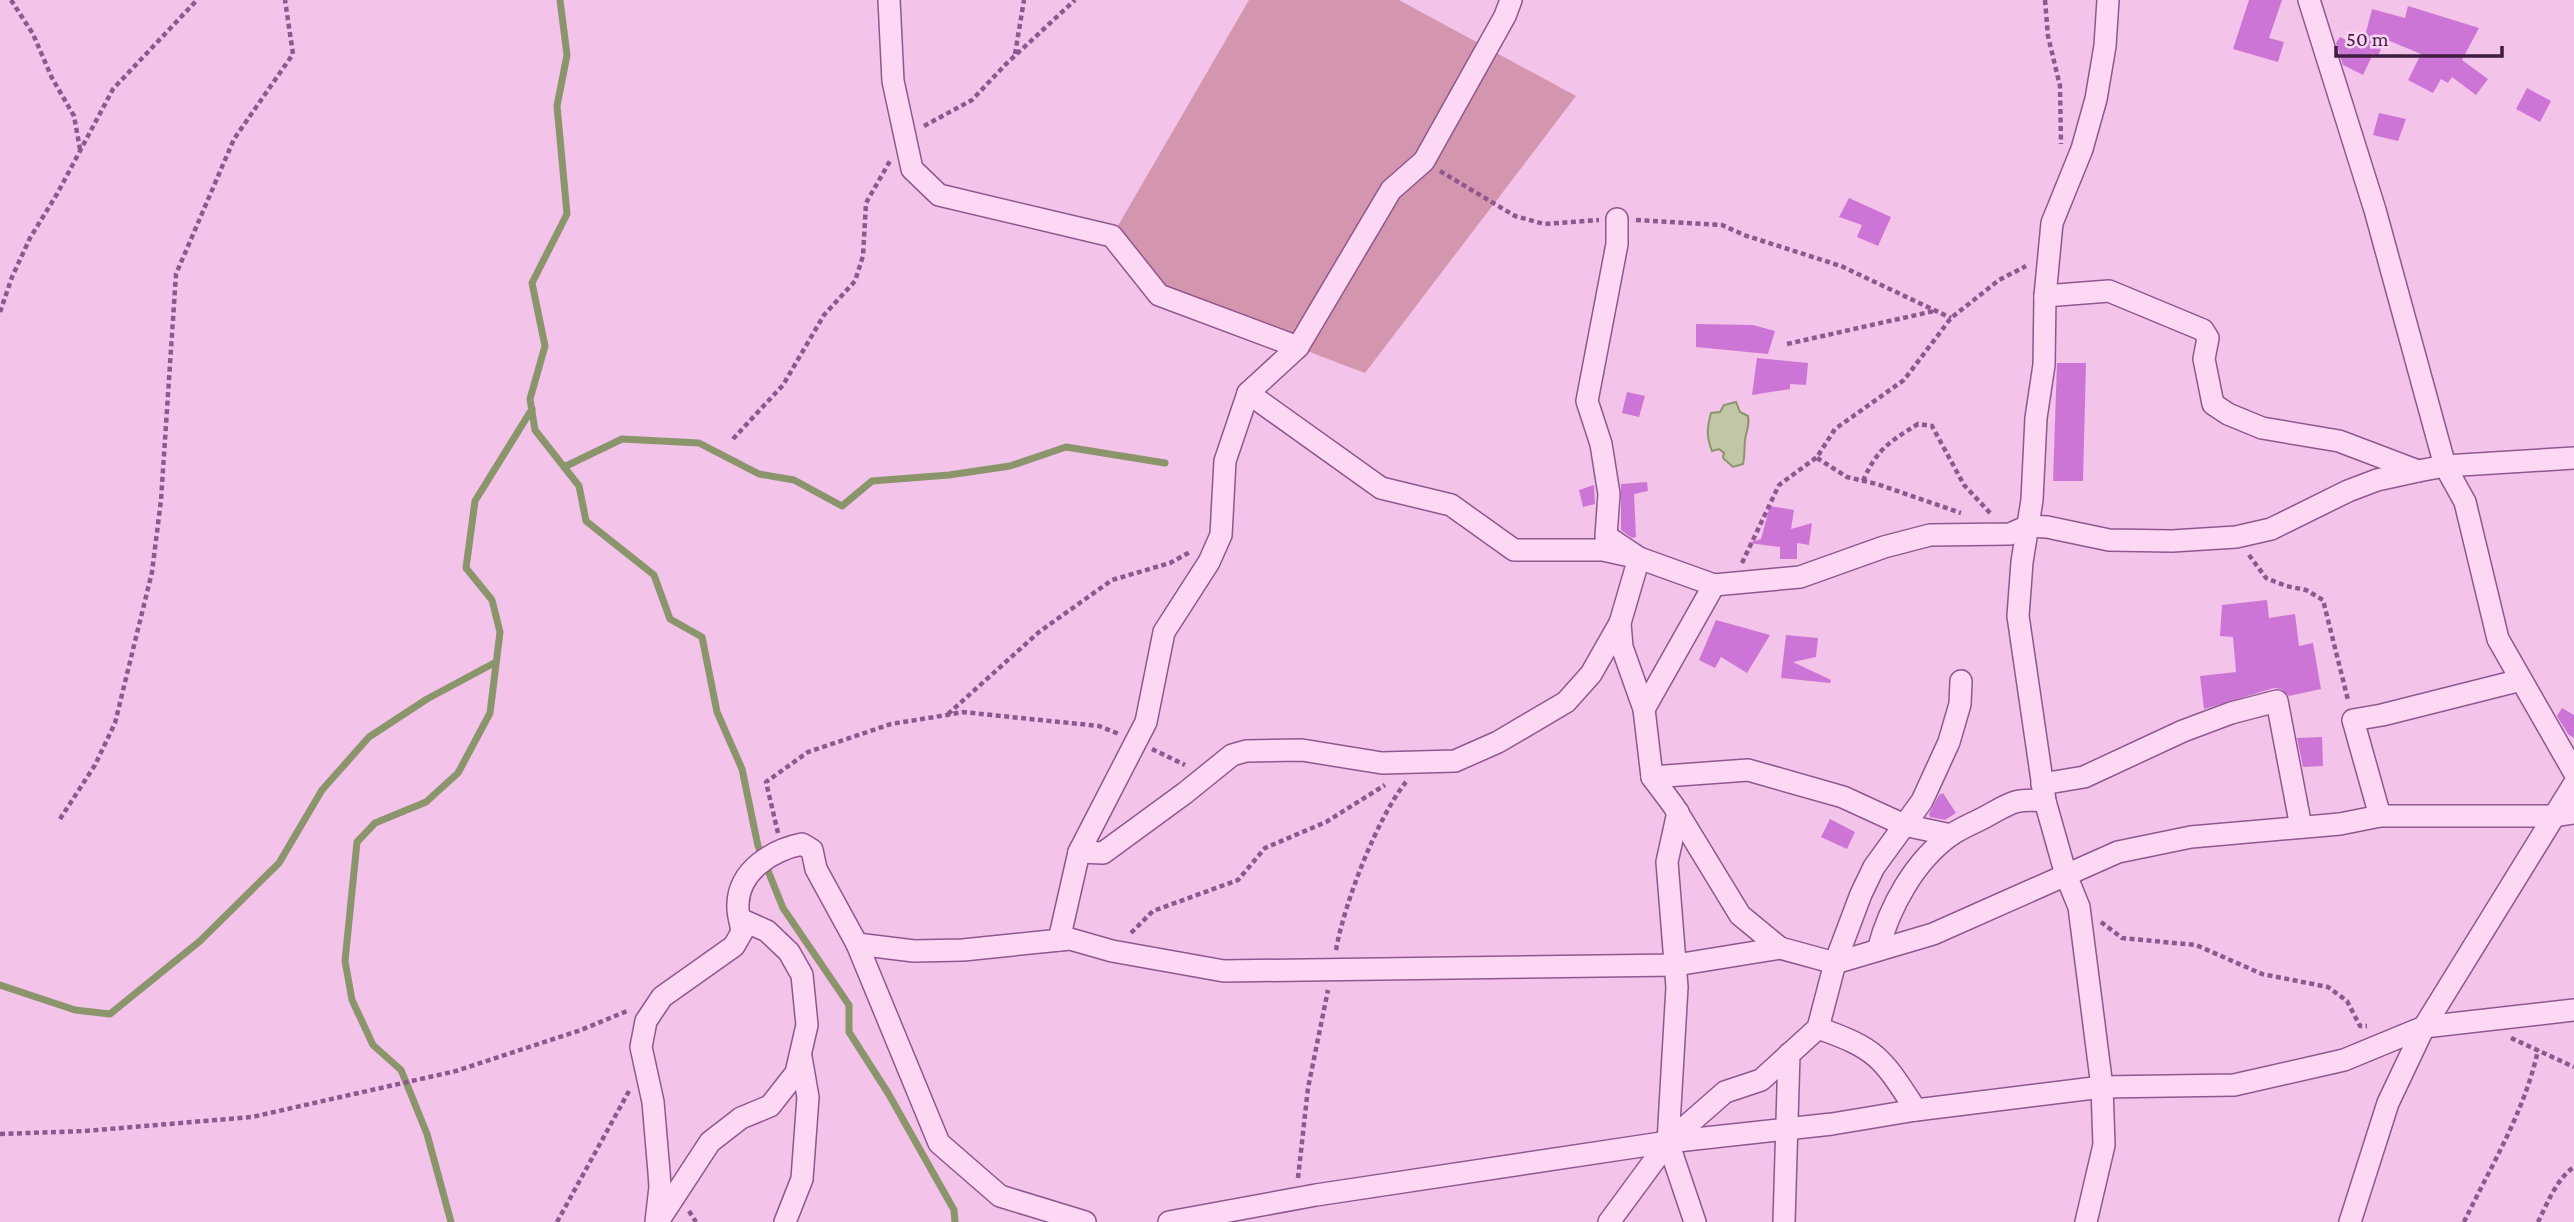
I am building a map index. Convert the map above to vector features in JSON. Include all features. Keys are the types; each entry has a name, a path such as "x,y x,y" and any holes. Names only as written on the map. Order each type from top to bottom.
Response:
{"street":[{"path":"889,0 893,81 912,169 939,195 1112,236 1159,295 1298,348"},
{"path":"1059,940 1079,852 1146,722 1164,632 1209,562 1221,535 1225,461 1248,393 1298,348 1391,190 1424,162 1505,16 1511,0"},
{"path":"2086,1222 2104,1145 2102,1087 2079,908 2066,875 2043,793 2018,615 2022,562 2019,530 2032,500 2052,223 2082,149 2098,88 2105,46 2108,0"},
{"path":"2309,0 2375,210 2445,467 2465,502 2498,639 2574,772"},
{"path":"1617,219 1617,244 1587,401 1601,444 1609,495 1606,536 1639,558"},
{"path":"2045,296 2109,291 2203,330 2208,338 2204,359 2213,404 2228,414 2262,428 2339,441 2418,471"},
{"path":"1248,393 1381,488 1451,505 1514,550 1603,550 1639,558 1714,585 1800,577 1884,547 1930,535 2047,527 2109,540 2161,541 2236,537 2271,529 2348,491 2377,480 2445,467 2574,458"},
{"path":"1079,852 1102,853 1232,755 1246,751 1302,750 1382,763 1455,761 1498,742 1566,702 1591,674 1620,623 1639,558"},
{"path":"1644,709 1714,585"},
{"path":"1620,623 1622,647 1644,709 1652,777 1678,812 1740,915 1780,948 1835,964 1933,934 2118,852 2191,837 2340,824 2379,816 2563,814"},
{"path":"2379,816 2353,720 2413,708 2521,680"},
{"path":"1609,1222 1668,1142 1725,1091 1761,1080 1818,1028 1835,964 1861,894 1874,867 1922,801 1949,742 1961,704 1961,681"},
{"path":"1878,950 1884,928 1908,881 1931,853 1951,835 2020,799 2084,777 2183,731 2231,713 2277,701 2301,827"},
{"path":"1652,777 1748,770 1843,797 1903,825 1951,835"},
{"path":"2350,1222 2388,1103 2424,1027 2563,814 2574,784"},
{"path":"1678,812 1667,862 1678,987 1668,1142 1695,1222"},
{"path":"657,1222 660,1187 653,1102 641,1047 646,1021 662,997 734,946 742,932 737,903 752,869 783,848 802,844 812,850 816,869 857,944 939,1143 1000,1196 1085,1222"},
{"path":"657,1222 710,1142 741,1118 770,1106 796,1073 807,1025 802,975 789,952 767,931 740,919"},
{"path":"857,944 914,950 962,950 1070,939 1112,951 1224,971 1676,965 1780,948"},
{"path":"1169,1222 1316,1195 1668,1142 1788,1130 1916,1110 2102,1087 2234,1085 2344,1060 2424,1027 2574,1010"},
{"path":"1818,1028 1871,1051 1886,1065 1916,1110"},
{"path":"785,1222 802,1179 808,1097 801,1052"},
{"path":"1784,1222 1789,1054"}],"path":[{"path":"10,0 33,34 52,78 74,116 80,149"},
{"path":"0,312 30,238 57,194 113,89 197,0"},
{"path":"60,819 95,765 115,723 152,572 161,500 176,274 234,139 293,54 285,0"},
{"path":"1014,56 1024,0"},
{"path":"733,439 783,385 824,315 855,281 863,256 866,203 905,136 972,100 1014,56 1075,0"},
{"path":"2045,0 2048,36 2060,86 2060,132 2065,188"},
{"path":"1424,162 1515,216 1544,224 1617,219 1722,225 1744,235 1841,266 1951,318"},
{"path":"1714,585 1744,561 1779,485 1817,457 1835,429 1904,380 1951,318 1999,280 2025,267 2032,256"},
{"path":"1787,344 1934,311"},
{"path":"1863,481 1872,460 1888,443 1918,424 1932,426 1964,485 2019,530"},
{"path":"1817,457 1847,477 1956,510 1967,516"},
{"path":"947,715 1039,632 1112,579 1170,563 1221,535"},
{"path":"2236,537 2266,578 2306,590 2323,600 2353,720"},
{"path":"783,848 766,782 808,752 891,724 962,712 1098,726 1135,740 1183,765 1214,770"},
{"path":"1112,951 1153,911 1238,880 1265,848 1326,822 1390,782"},
{"path":"2079,908 2122,939 2196,944 2262,974 2328,988 2347,1001 2360,1026 2373,1026"},
{"path":"0,1134 85,1131 252,1117 456,1072 581,1030 662,997"},
{"path":"2507,1036 2574,1067"},
{"path":"2464,1222 2513,1121 2527,1088 2538,1049"},
{"path":"557,1222 644,1062"},
{"path":"2538,1222 2567,1172 2574,1167"}],"shaded area":[{"path":"1249,0 1399,0 1576,96 1365,373 1159,295 1112,236"},
{"path":"1736,402 1740,412 1748,416 1749,423 1743,464 1733,467 1723,458 1724,453 1719,449 1712,451 1708,432 1711,413 1720,412 1724,405"}],"building":[{"path":"2249,0 2282,0 2269,38 2284,42 2278,62 2233,49"},
{"path":"2408,6 2479,28 2462,60 2488,79 2476,95 2452,77 2448,83 2441,79 2433,93 2408,80 2421,54 2385,39 2378,56 2367,51 2373,54 2363,75 2343,65 2336,43 2340,37 2362,48 2372,9 2405,18"},
{"path":"2527,88 2551,101 2540,122 2516,109"},
{"path":"2379,113 2406,119 2398,141 2373,135"},
{"path":"1849,198 1891,217 1878,246 1857,237 1862,225 1839,217"},
{"path":"1696,324 1753,325 1775,331 1768,354 1696,347"},
{"path":"1757,358 1808,363 1806,385 1790,384 1790,389 1752,395"},
{"path":"2057,363 2086,363 2083,481 2053,481"},
{"path":"1627,392 1645,396 1639,417 1622,413"},
{"path":"1647,482 1648,491 1634,494 1636,537 1632,538 1621,530 1621,484"},
{"path":"1594,485 1595,504 1583,507 1579,490"},
{"path":"1770,506 1794,510 1791,529 1812,523 1809,545 1797,543 1797,559 1780,559 1780,547 1748,543 1761,539"},
{"path":"2267,600 2269,618 2295,614 2299,646 2313,643 2321,689 2289,696 2281,689 2274,688 2204,709 2200,676 2236,672 2233,637 2220,636 2222,605"},
{"path":"1716,620 1770,635 1747,673 1721,657 1715,668 1699,660"},
{"path":"1786,635 1818,638 1816,657 1793,662 1831,680 1830,683 1781,678"},
{"path":"2562,708 2574,715 2574,738 2568,734 2557,716"},
{"path":"2322,737 2323,766 2303,767 2297,738"},
{"path":"1943,793 1956,813 1945,820 1930,817 1939,795"},
{"path":"1830,819 1855,832 1847,849 1821,837"}],"waterway":[{"path":"560,0 567,55 557,106 567,214 532,283 545,346 530,399 535,430 579,486 586,521 654,575 670,619 702,637 717,712 742,769 758,846 783,908 849,1005 849,1032 888,1093 954,1210 955,1222"},
{"path":"451,1222 427,1134 406,1082 401,1070 373,1045 352,1000 345,961 357,842 375,823 426,802 458,773 490,713 500,632 492,600 466,568 475,501 532,409"},
{"path":"564,467 622,439 699,443 759,474 794,480 842,506 872,481 949,475 1010,466 1066,447 1165,463"},
{"path":"0,985 75,1010 110,1014 200,941 279,863 322,790 369,737 427,699 496,662"}]}
